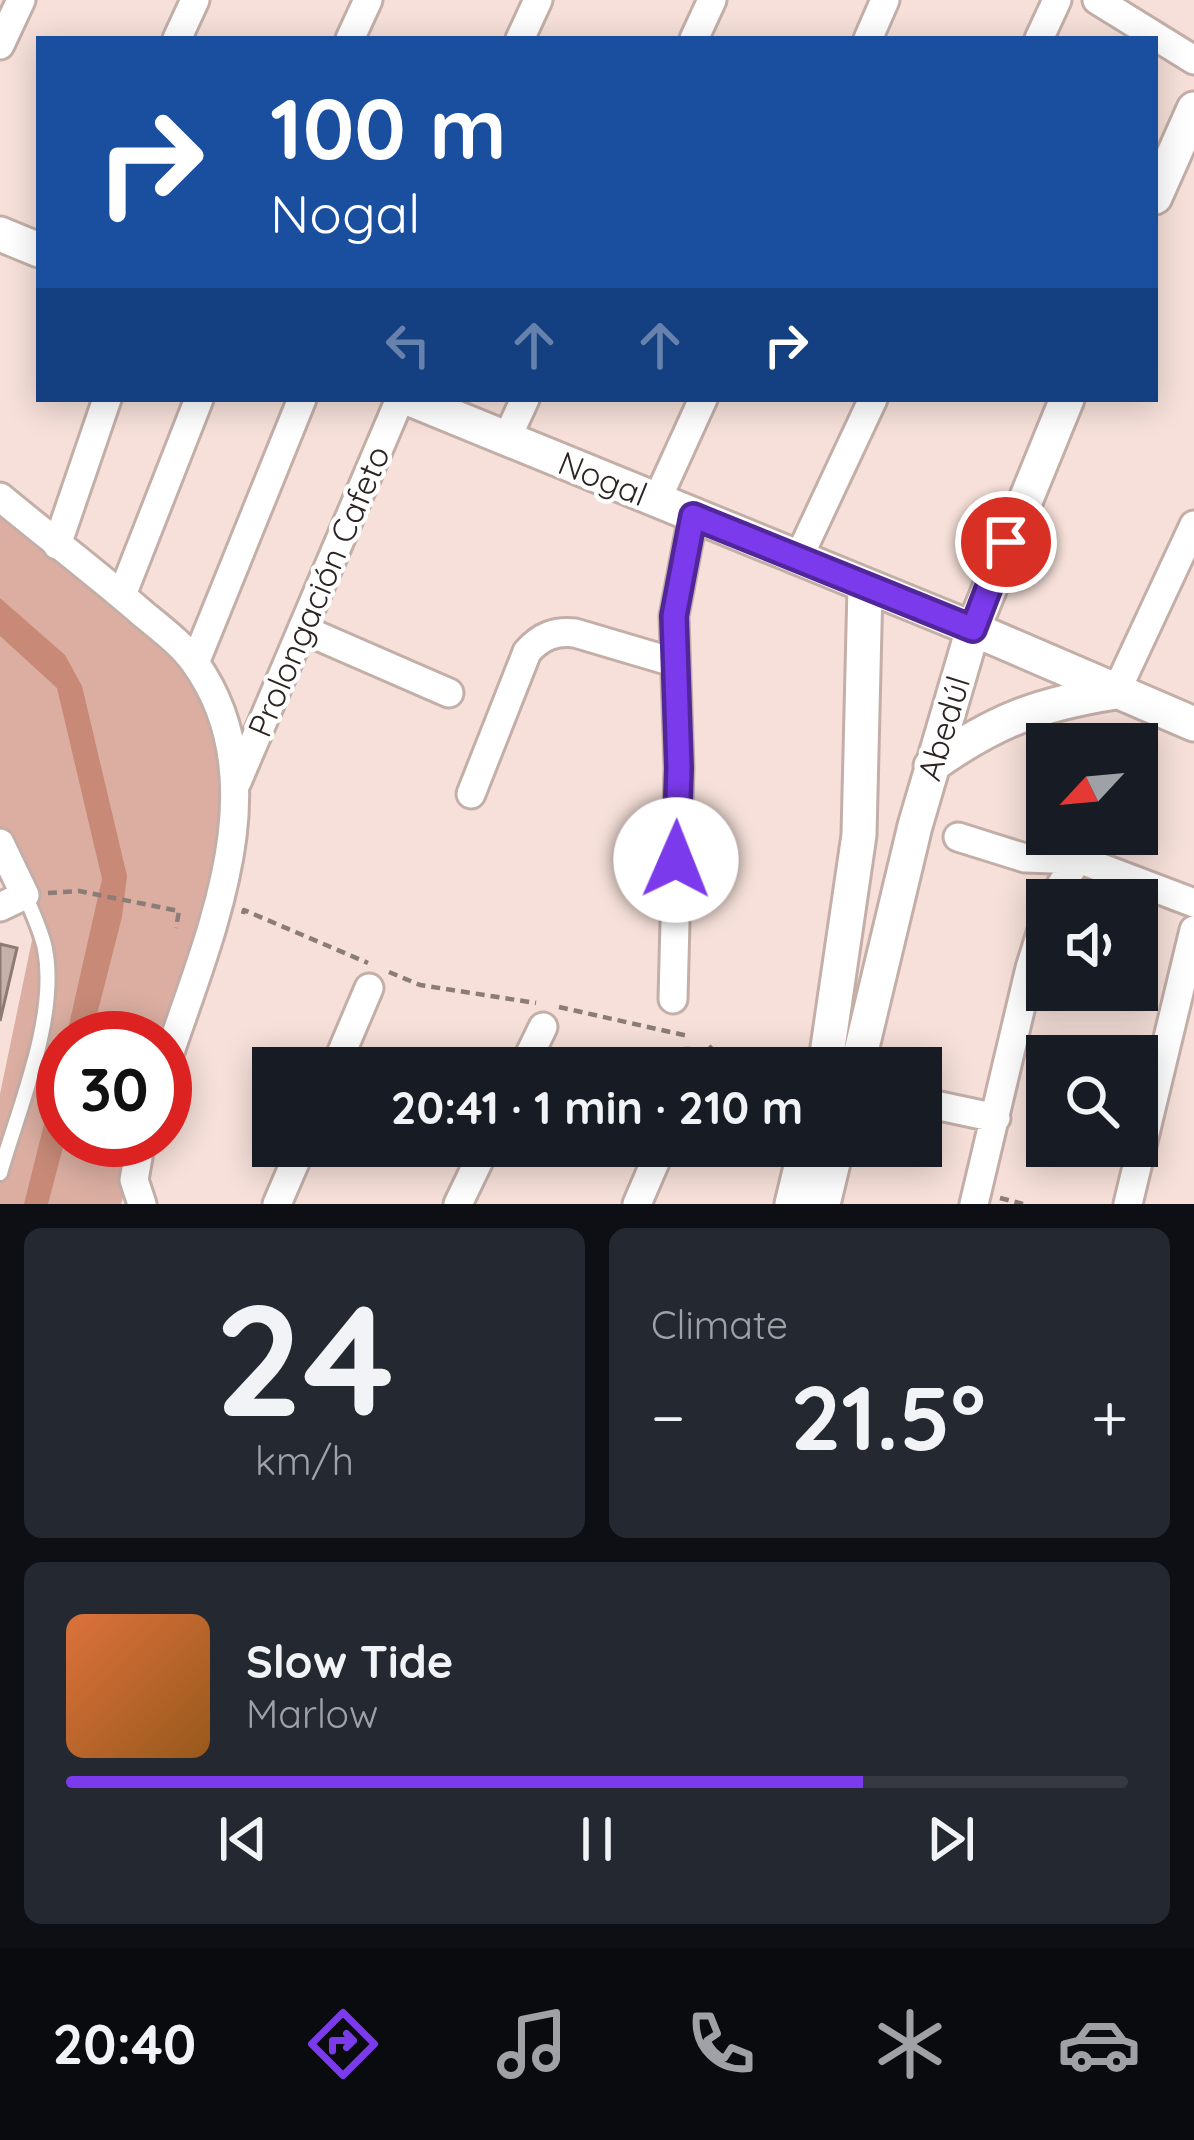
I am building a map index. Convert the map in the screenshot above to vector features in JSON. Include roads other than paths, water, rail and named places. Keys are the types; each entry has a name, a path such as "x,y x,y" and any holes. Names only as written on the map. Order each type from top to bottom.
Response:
{"street":[{"path":"0,45 21,0"},
{"path":"178,36 195,0"},
{"path":"351,36 368,0"},
{"path":"521,36 538,0"},
{"path":"695,36 712,0"},
{"path":"869,36 885,0"},
{"path":"1041,36 1058,0"},
{"path":"1097,0 1155,36"},
{"path":"1158,38 1194,60"},
{"path":"1158,190 1194,109"},
{"path":"0,234 36,249"},
{"path":"57,545 106,402"},
{"path":"122,595 198,402"},
{"path":"195,663 301,402"},
{"name":"Prolongación Cafeto","path":"237,782 399,402"},
{"name":"Nogal","path":"417,402 1194,724"},
{"path":"507,438 524,402"},
{"path":"657,500 702,402"},
{"path":"798,559 871,402"},
{"name":"Abedúl","path":"861,1047 931,766 973,629 1065,402"},
{"path":"0,497 122,595 195,663 216,703 237,782 230,848 183,1011"},
{"path":"673,999 679,768 673,662 677,589 693,516"},
{"path":"931,766 967,741 1040,706 1116,692 1194,525"},
{"name":"Abedúl","path":"827,1047 859,836 865,587"},
{"path":"302,629 449,693"},
{"path":"471,794 527,652 536,642 562,632 575,633 673,662"},
{"path":"958,837 1024,858 1081,860 1194,904"},
{"path":"0,843 12,901"},
{"path":"1063,879 1084,855"},
{"path":"1128,1204 1194,930"},
{"path":"974,1204 1026,986"},
{"path":"344,1047 369,988"},
{"path":"533,1047 543,1027"},
{"path":"942,1106 996,1118"},
{"path":"137,1167 134,1180 142,1204"},
{"path":"277,1204 293,1167"},
{"path":"458,1204 476,1167"},
{"path":"637,1204 653,1167"},
{"path":"792,1204 801,1167"},
{"path":"823,1204 832,1167"}],"lane":[{"path":"0,1173 41,1031 48,983 45,948 12,901"}]}
